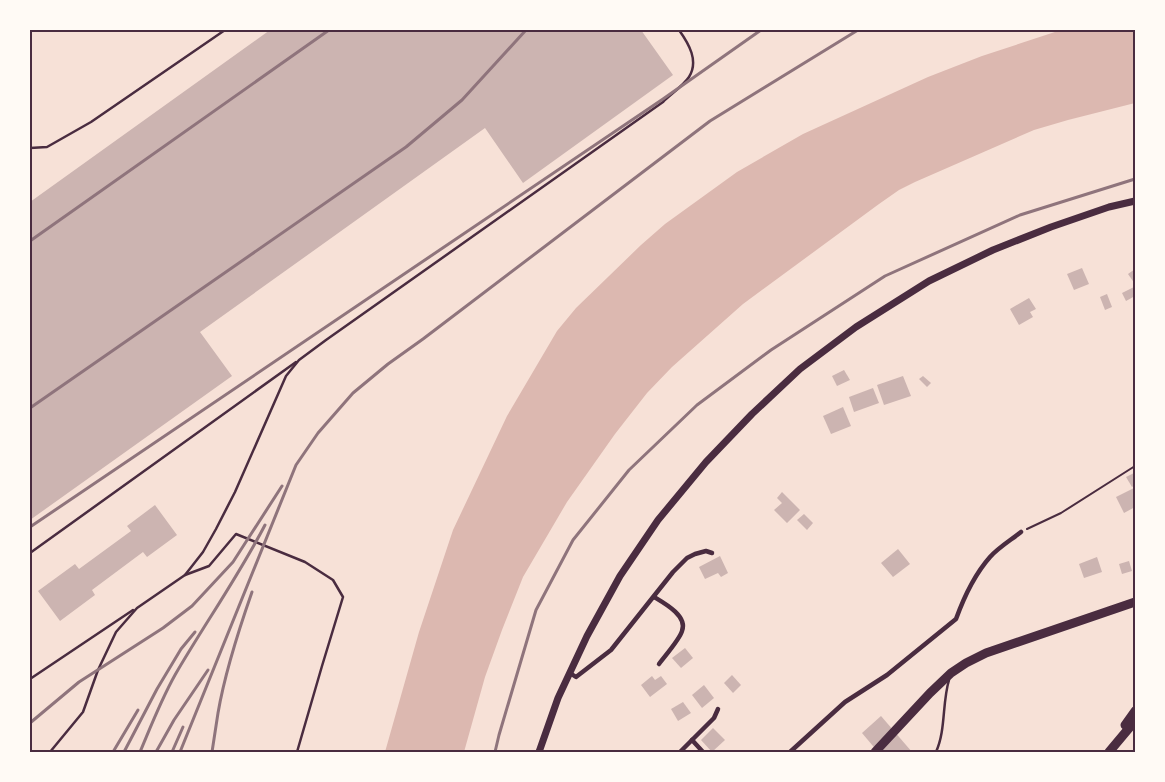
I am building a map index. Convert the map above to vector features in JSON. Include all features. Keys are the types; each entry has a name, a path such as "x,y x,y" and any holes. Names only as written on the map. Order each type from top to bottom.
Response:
{"highway":[{"path":"875,752 930,693 951,673 966,663 986,653 1135,602"},
{"path":"1117,741 1125,724 1135,711"},
{"path":"1108,752 1135,721"}],"main road":[{"path":"539,752 558,698 587,636 620,576 658,520 706,462 752,414 800,369 856,326 929,281 992,250 1051,226 1109,207 1135,201"}],"street":[{"path":"790,752 845,702 887,675 956,619 973,580 991,556 1021,532"},
{"path":"570,673 576,676 610,650 673,572 687,558 706,551 712,553"},
{"path":"654,597 676,612 683,625 682,632 659,664"},
{"path":"680,752 714,718 718,709"},
{"path":"692,740 703,752"}],"lane":[{"path":"30,148 47,147 91,122 225,30"},
{"path":"30,554 326,340 663,102 688,78 692,69 694,56 679,30"},
{"path":"185,575 203,552 216,529 235,492 286,376 299,360"},
{"path":"30,679 185,575 209,566 236,534 305,562 334,580 343,597 297,752"},
{"path":"50,752 83,712 98,670 116,632 137,608"},
{"path":"936,752 946,690 951,673"}],"path":[{"path":"1021,532 1061,513 1135,466"}],"shaded area":[{"path":"1061,30 1135,30 1135,103 1034,130 899,190 743,304 672,367 647,393 615,434 567,502 523,577 485,677 464,752 385,752 419,632 453,530 507,416 557,331 576,308 665,224 737,172 803,134 928,77 982,56"}],"building":[{"path":"270,30 641,30 673,75 523,183 485,128 200,332 232,376 30,520 30,202"},
{"path":"1082,268 1089,284 1074,290 1067,274"},
{"path":"1135,269 1135,284 1128,274"},
{"path":"1134,287 1135,296 1126,301 1122,293"},
{"path":"1107,294 1112,307 1105,310 1100,297"},
{"path":"1029,298 1036,309 1030,312 1033,317 1019,325 1010,309"},
{"path":"844,370 850,380 837,386 832,376"},
{"path":"903,376 911,396 884,405 877,385"},
{"path":"923,376 931,383 927,387 919,379"},
{"path":"873,388 879,403 854,412 849,397"},
{"path":"843,407 851,426 831,434 823,416"},
{"path":"1134,473 1135,485 1132,487 1126,477"},
{"path":"1134,488 1135,507 1124,513 1116,497"},
{"path":"782,492 800,510 787,523 774,510 782,503 777,498"},
{"path":"155,505 177,535 147,557 143,552 92,590 95,595 60,621 38,591 75,564 79,569 131,531 127,526"},
{"path":"804,514 813,523 807,530 797,520"},
{"path":"898,549 910,564 893,577 881,563"},
{"path":"720,556 728,573 721,577 718,573 705,579 699,567"},
{"path":"1097,557 1102,572 1084,578 1079,564"},
{"path":"1129,561 1132,571 1122,574 1119,564"},
{"path":"685,648 693,658 681,668 672,658"},
{"path":"732,675 741,685 733,693 724,683"},
{"path":"652,676 655,680 661,676 667,684 650,697 641,685"},
{"path":"704,685 714,698 702,708 692,695"},
{"path":"683,702 691,713 678,721 671,709"},
{"path":"881,716 912,752 878,752 862,733"},
{"path":"713,728 725,740 712,752 701,740"}],"railway":[{"path":"30,241 329,30"},
{"path":"30,408 406,147 462,100 526,30"},
{"path":"30,527 663,99 761,30"},
{"path":"180,752 296,465 318,433 353,393 388,364 710,121 858,30"},
{"path":"495,752 536,610 573,540 629,470 697,405 771,350 885,276 1020,215 1135,179"},
{"path":"30,723 79,682 163,628 192,606 233,562 282,486"},
{"path":"140,752 175,675 244,563 265,525"},
{"path":"212,752 224,682 252,592"},
{"path":"124,752 157,689 181,649 195,632"},
{"path":"156,752 174,720 208,670"},
{"path":"113,752 138,710"},
{"path":"172,752 183,727"}]}
